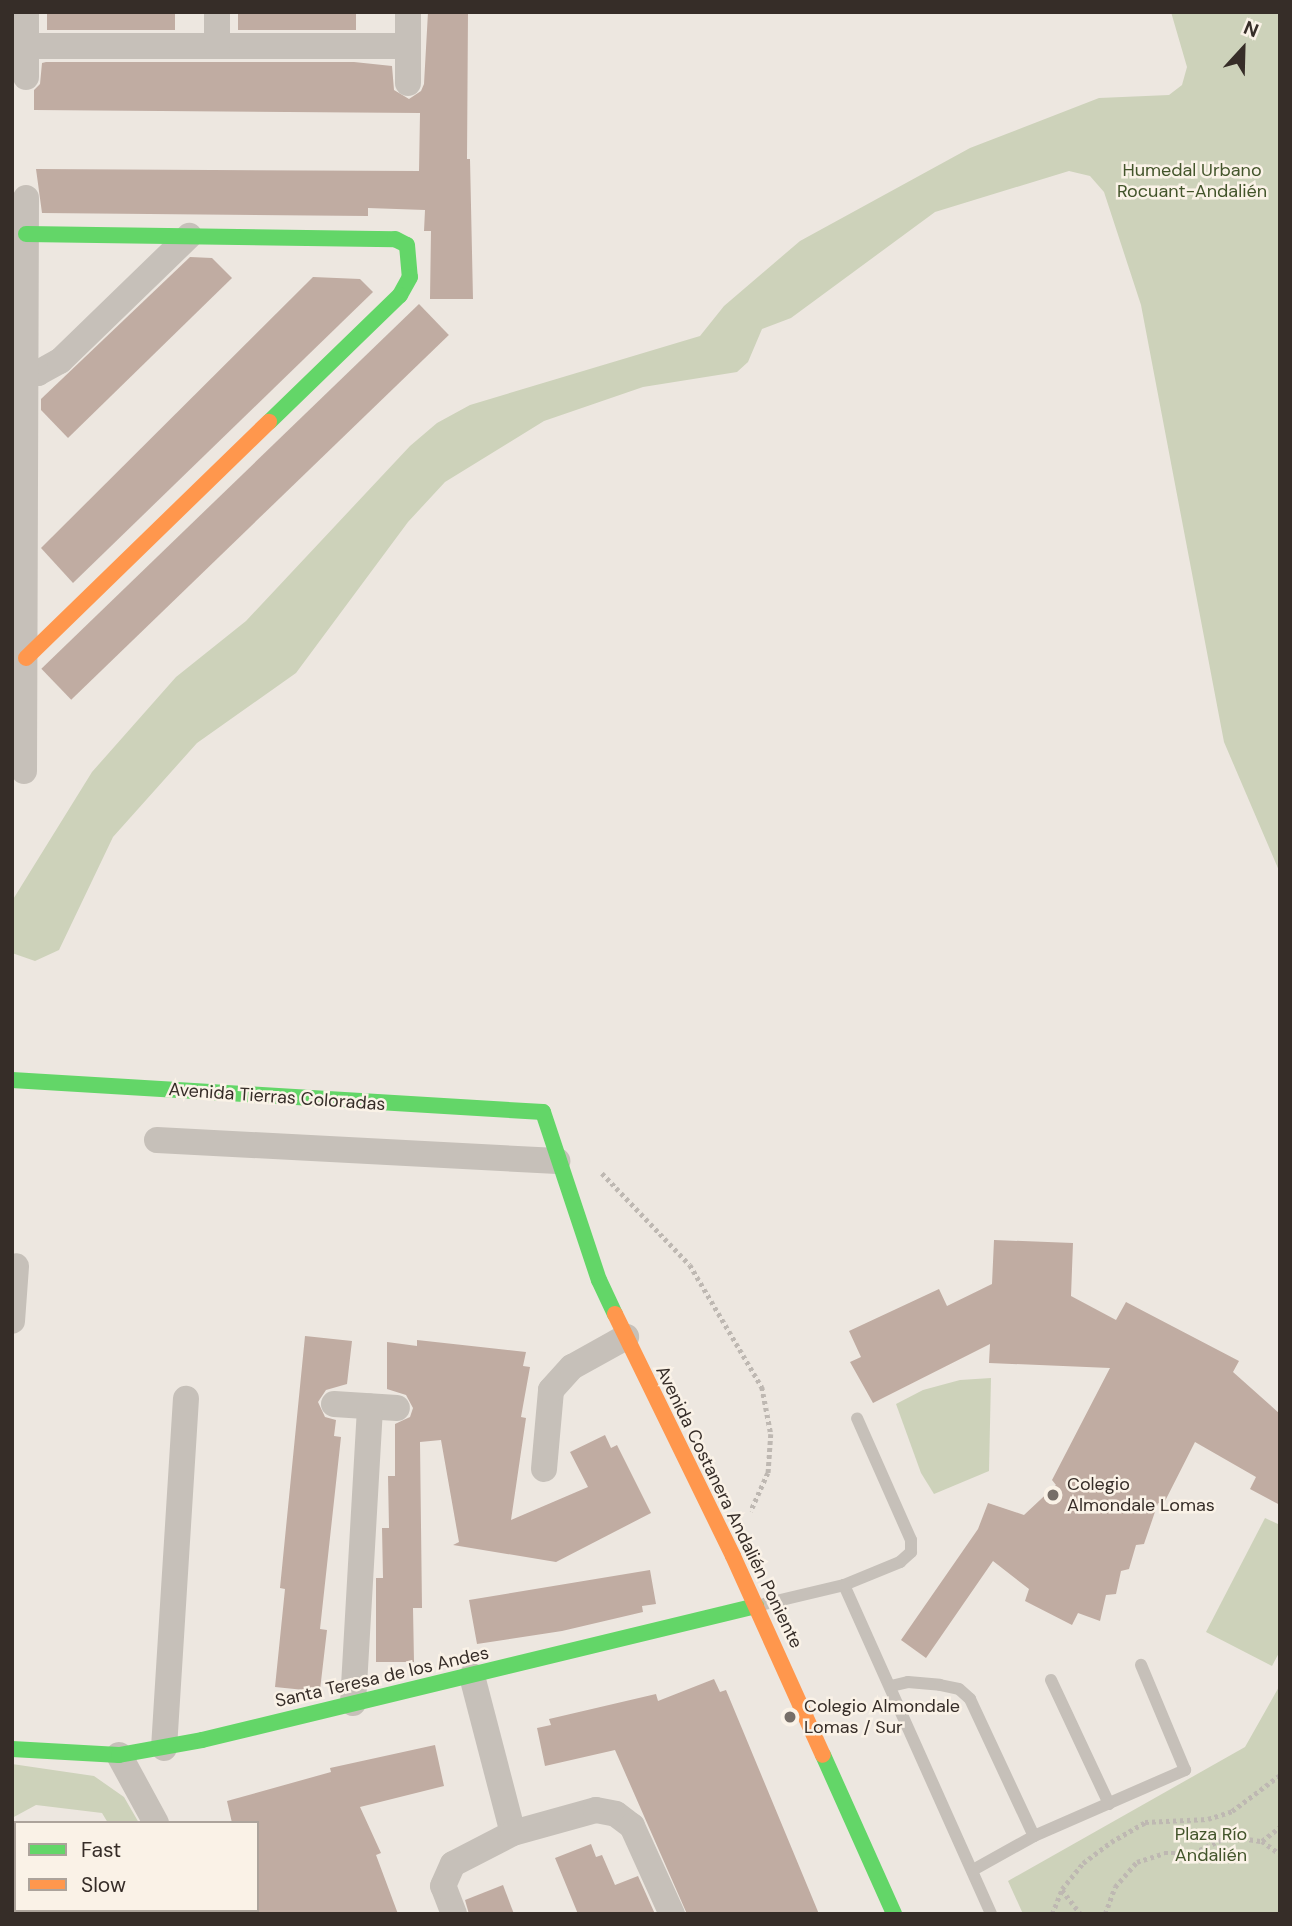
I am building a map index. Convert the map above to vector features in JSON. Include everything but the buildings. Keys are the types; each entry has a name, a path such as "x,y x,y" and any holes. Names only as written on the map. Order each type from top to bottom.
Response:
{"street":[{"path":"26,12 26,77"},
{"path":"217,12 217,46"},
{"path":"408,12 408,83"},
{"path":"26,46 408,46"},
{"path":"24,771 26,658 19,374 26,198"},
{"path":"26,234 400,240 408,249 410,277 400,295 26,658"},
{"path":"19,374 60,361 189,236"},
{"name":"Avenida Tierras Coloradas","path":"12,1080 542,1112"},
{"name":"Avenida Costanera Andalién Poniente","path":"542,1112 581,1236 626,1337 756,1606 894,1914"},
{"path":"157,1140 557,1161"},
{"path":"12,1321 16,1266"},
{"path":"544,1469 551,1390 572,1367 626,1337"},
{"path":"164,1748 186,1399"},
{"path":"334,1404 397,1408"},
{"path":"353,1703 370,1406"},
{"name":"Santa Teresa de los Andes","path":"12,1749 119,1755 164,1748 756,1606"},
{"path":"472,1676 513,1833"},
{"path":"119,1755 155,1821"},
{"path":"454,1914 443,1886 447,1871 513,1833 596,1810 616,1814 637,1835 672,1914"}],"lane":[{"path":"756,1606 844,1586 900,1562 911,1552 911,1540 857,1418"},
{"path":"844,1586 973,1870 990,1914"},
{"path":"973,1870 1034,1836 1185,1770 1141,1665"},
{"path":"1051,1680 1109,1804"},
{"path":"891,1686 908,1682 940,1685 958,1689 971,1699 1034,1836"}],"path":[{"path":"598,1169 690,1265 762,1387 771,1434 768,1473 729,1548"},
{"path":"1052,1914 1062,1889 1083,1863 1145,1822 1208,1819 1231,1811 1280,1775"},
{"path":"1262,1841 1280,1827"},
{"path":"1105,1914 1115,1887 1137,1862 1164,1853 1193,1853 1230,1836 1262,1841 1280,1854"},
{"path":"1062,1889 1081,1914"}],"green space":[{"name":"Humedal Urbano Rocuant-Andalién","path":"1171,12 1280,12 1280,873 1224,742 1141,305 1104,192 1090,176 1069,171 935,212 791,318 762,329 748,362 737,372 643,387 544,421 445,482 408,522 296,673 197,743 113,837 59,950 35,961 12,953 12,901 92,772 176,677 246,621 410,446 437,423 470,405 700,336 724,306 800,241 970,148 1099,98 1169,95 1182,85 1187,67"},
{"path":"991,1378 989,1471 934,1494 921,1473 896,1404 923,1390 960,1380"},
{"path":"1265,1518 1280,1525 1280,1651 1272,1666 1206,1632"},
{"name":"Plaza Río Andalién","path":"1280,1685 1280,1914 1023,1914 1008,1881 1245,1747"},
{"path":"12,1764 94,1776 124,1797 138,1821 107,1821 102,1813 36,1805 12,1818"}],"traffic: fast":[{"path":"26,234 395,239 407,245 410,277 400,295 269,422"},
{"path":"12,1080 543,1112 599,1280 615,1314"},
{"path":"12,1749 119,1755 202,1740 756,1606"},
{"path":"823,1755 894,1914"}],"traffic: slow":[{"path":"26,658 269,422"},
{"path":"615,1314 733,1556 823,1755"}],"place":[{"name":"Colegio Almondale Lomas","path":"1053,1495"},
{"name":"Colegio Almondale Lomas / Sur","path":"790,1717"}]}
